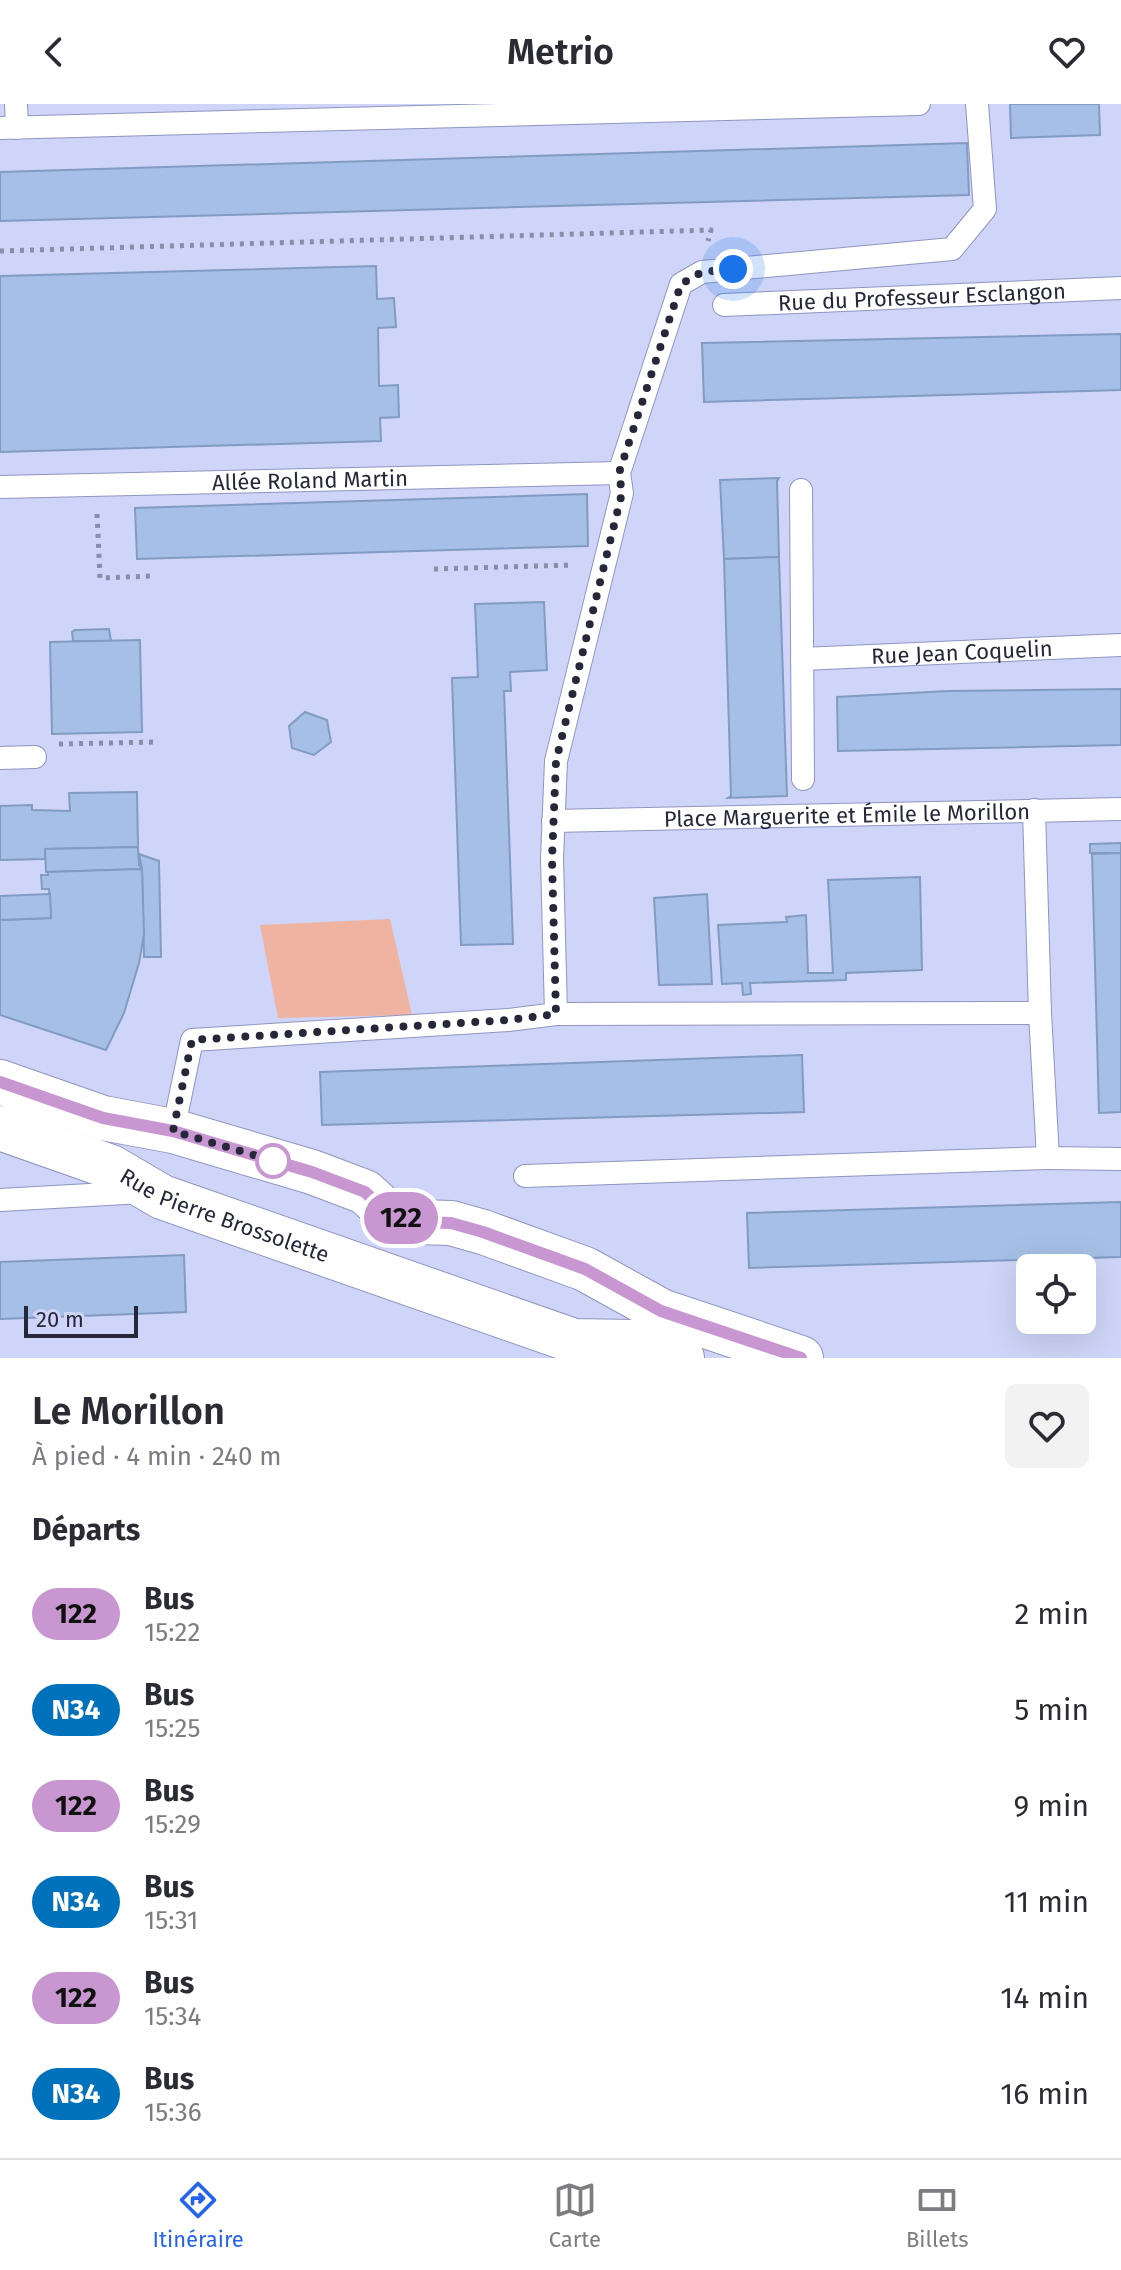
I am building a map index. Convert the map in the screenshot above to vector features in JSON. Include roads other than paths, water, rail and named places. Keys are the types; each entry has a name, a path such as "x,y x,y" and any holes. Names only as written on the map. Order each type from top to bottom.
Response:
{"street":[{"path":"0,1082 103,1118 173,1131 312,1172 341,1167 361,1172 378,1183 389,1214 384,1233 375,1249 352,1263"},
{"name":"Rue Pierre Brossolette","path":"0,1128 111,1167 162,1197 574,1341 633,1342 682,1358"},
{"path":"389,1214 417,1222 451,1223 483,1232 585,1269 661,1311 801,1358"}],"lane":[{"path":"16,104 8,128 919,104"},
{"path":"556,1014 552,859 556,761 622,493 619,473 681,284 702,272 952,249 985,209 977,104"},
{"name":"Rue du Professeur Esclangon","path":"724,305 1121,288"},
{"name":"Allée Roland Martin","path":"0,487 619,473"},
{"path":"801,490 803,779"},
{"name":"Rue Jean Coquelin","path":"802,659 1121,645"},
{"path":"0,758 35,757"},
{"path":"1034,810 1121,809"},
{"name":"Place Marguerite et Émile le Morillon","path":"553,821 1034,810 1048,1158"},
{"path":"173,1131 192,1040 495,1021 556,1014 1040,1013"},
{"path":"525,1176 1048,1158 1121,1159"},
{"path":"0,1200 153,1192"}]}
